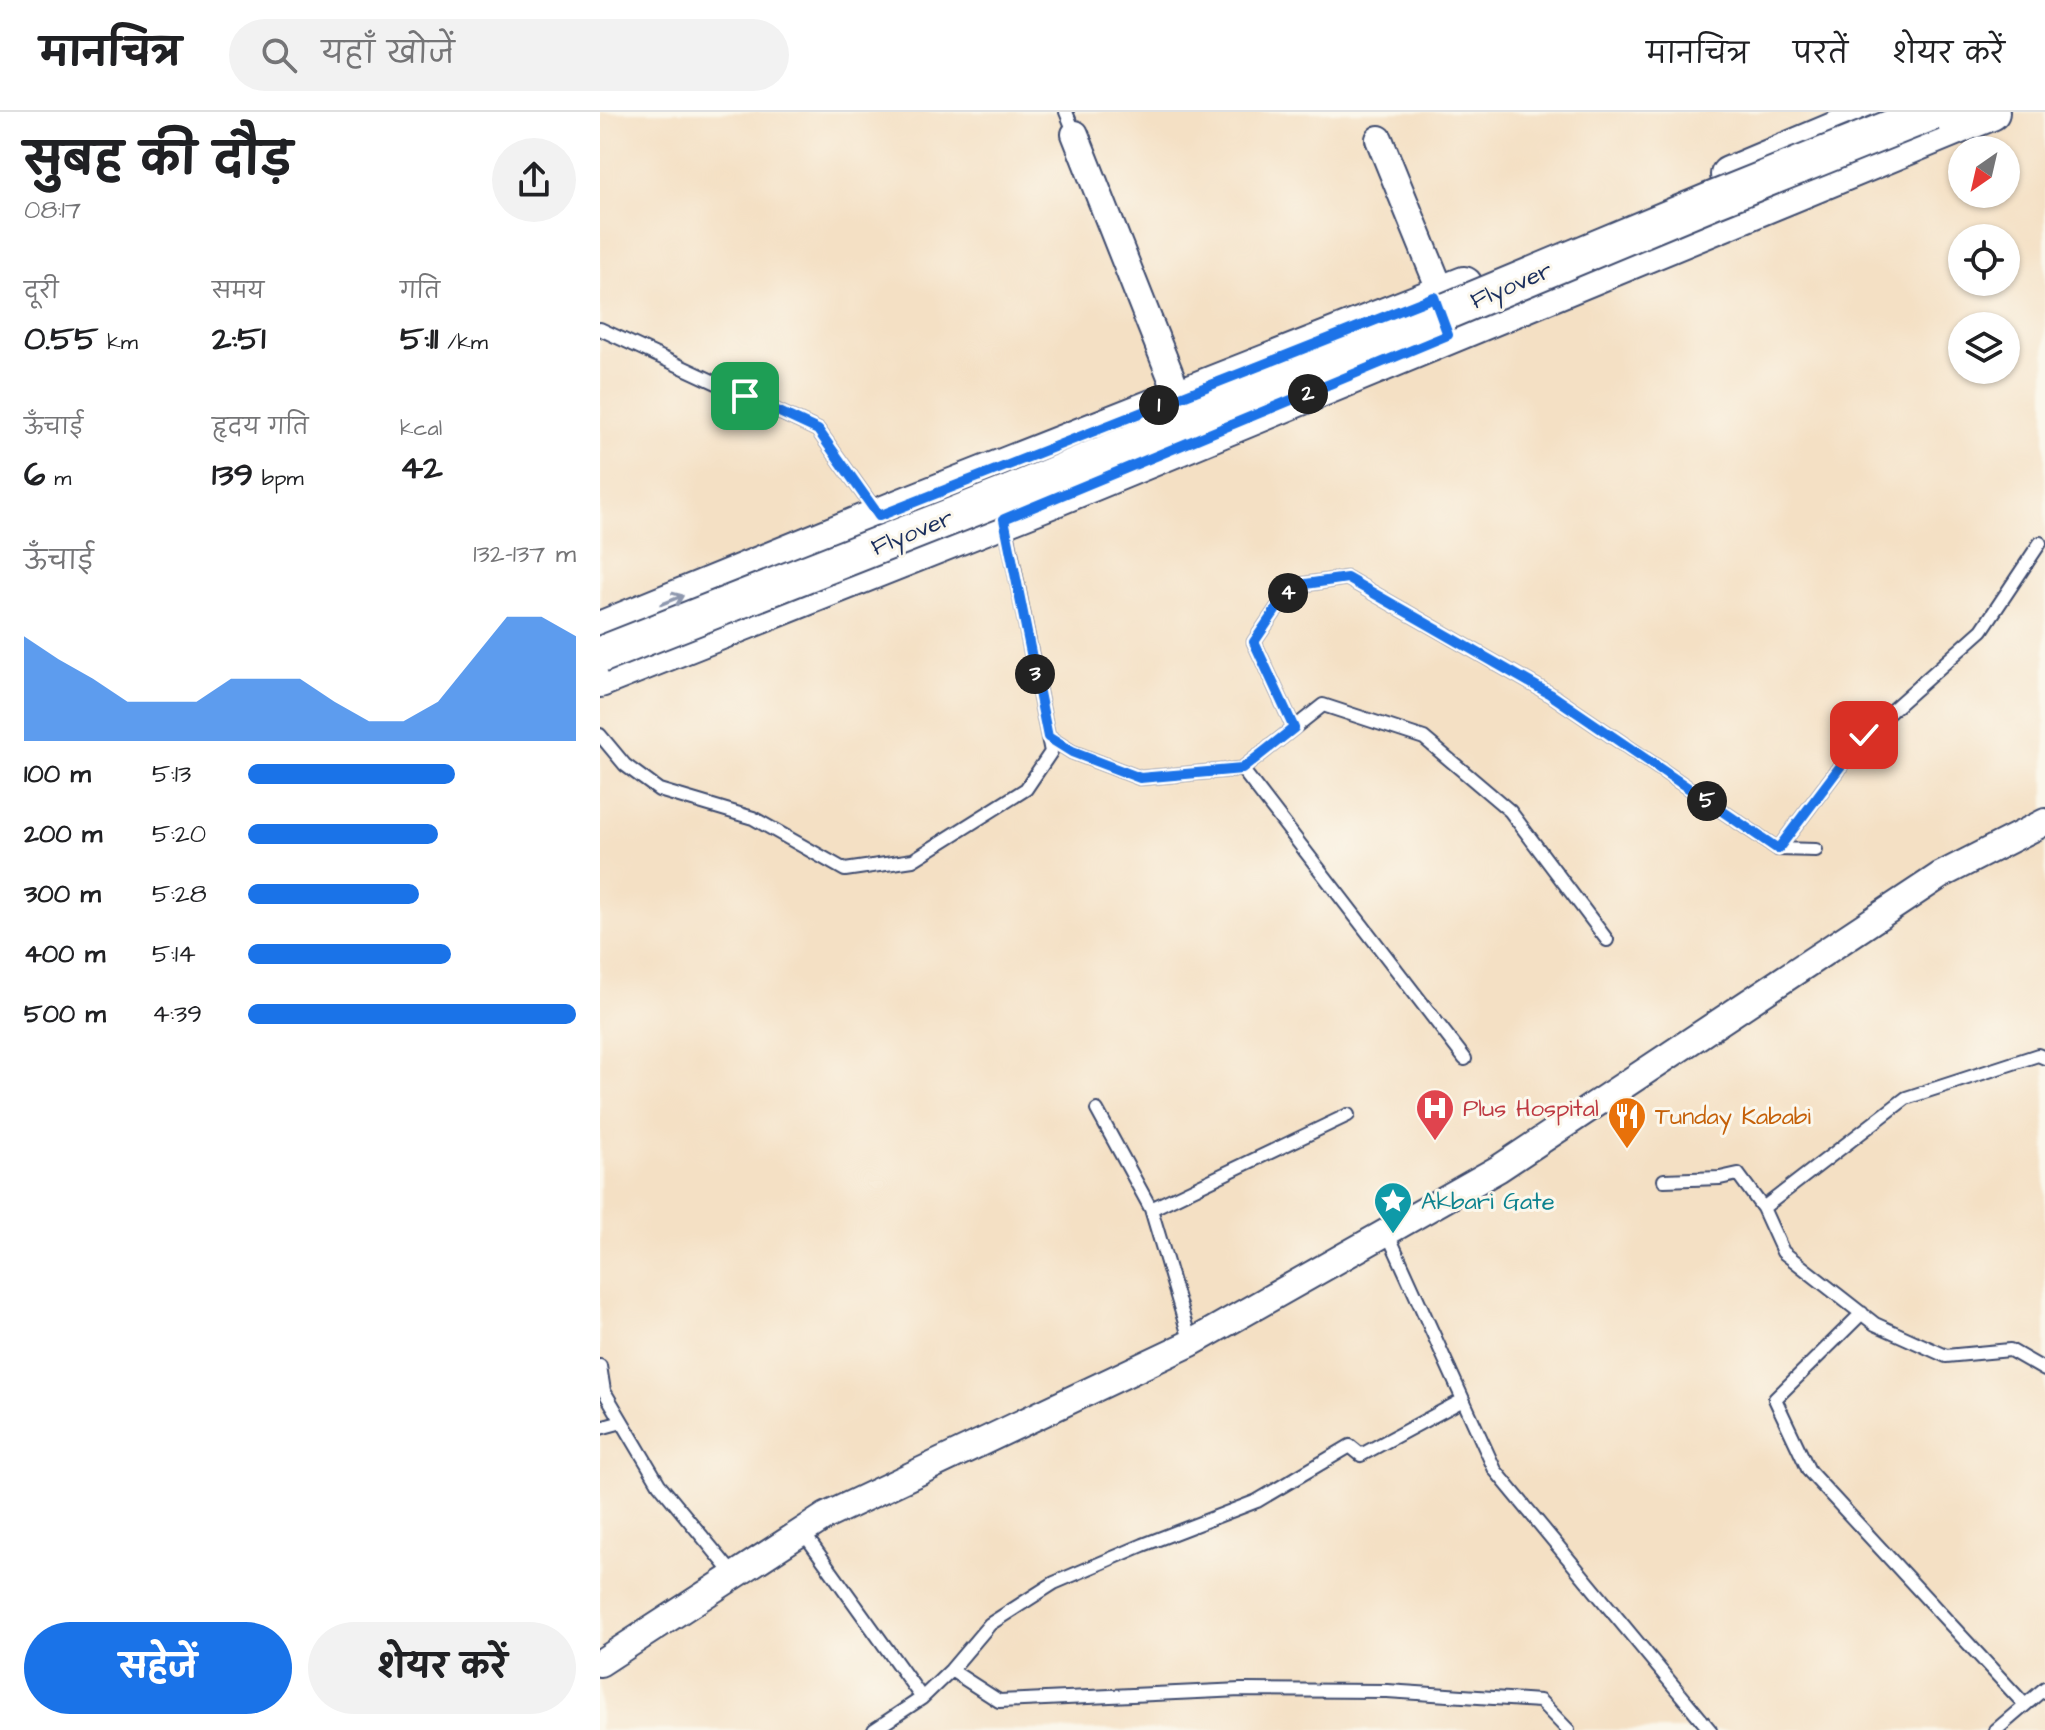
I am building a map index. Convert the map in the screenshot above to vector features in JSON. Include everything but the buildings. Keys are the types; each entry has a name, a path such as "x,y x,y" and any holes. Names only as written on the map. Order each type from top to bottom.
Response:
{"main road":[{"path":"600,630 879,516 1438,296 1879,112"},
{"name":"Flyover","path":"600,655 1006,495 1932,112"},
{"path":"600,679 1004,519 1991,112"},
{"path":"1438,296 1448,335"}],"street":[{"path":"1070,123 1179,397"},
{"path":"1379,139 1438,296"},
{"path":"600,1663 826,1516 1191,1343 1498,1169 1941,875 2045,822"}],"lane":[{"path":"600,329 818,430 879,516"},
{"path":"600,735 625,765 659,790 753,818 845,870 913,860 1026,789 1051,752 1004,519"},
{"path":"1778,849 1864,735 1982,630 2040,543"},
{"path":"1294,728 1254,642 1292,586 1347,578 1550,694 1778,849 1816,850"},
{"path":"1048,737 1072,752 1140,778 1242,769 1323,705 1424,738 1510,811 1607,940"},
{"path":"1242,769 1465,1059"},
{"path":"1763,1208 1906,1098 2038,1055 2045,1058"},
{"path":"1097,1110 1151,1209 1191,1343"},
{"path":"1151,1209 1348,1115"},
{"path":"1664,1180 1720,1178 1738,1174 1763,1208 1783,1252 1875,1324 1946,1356 2010,1350 2045,1370"},
{"path":"1387,1232 1495,1470 1710,1730"},
{"path":"1862,1313 1775,1399 1809,1471 2025,1705"},
{"path":"600,1366 604,1391 659,1484 734,1575"},
{"path":"874,1730 922,1698 951,1670 990,1624 1054,1583 1257,1501 1350,1446 1361,1455 1463,1400"},
{"path":"600,1428 622,1422"},
{"path":"803,1532 922,1698"},
{"path":"951,1670 999,1701 1241,1690 1387,1691 1540,1701 1568,1730"},
{"path":"1996,1730 2045,1688"}],"place":[{"name":"Plus Hospital","path":"1435,1142"},
{"name":"Tunday Kababi","path":"1627,1150"},
{"name":"Akbari Gate","path":"1393,1235"}],"route":[{"path":"745,396 818,430 879,516 1434,297 1448,335 1004,519 1048,737 1072,752 1140,778 1242,769 1294,728 1254,642 1292,586 1347,578 1550,694 1778,849 1864,735"}]}
